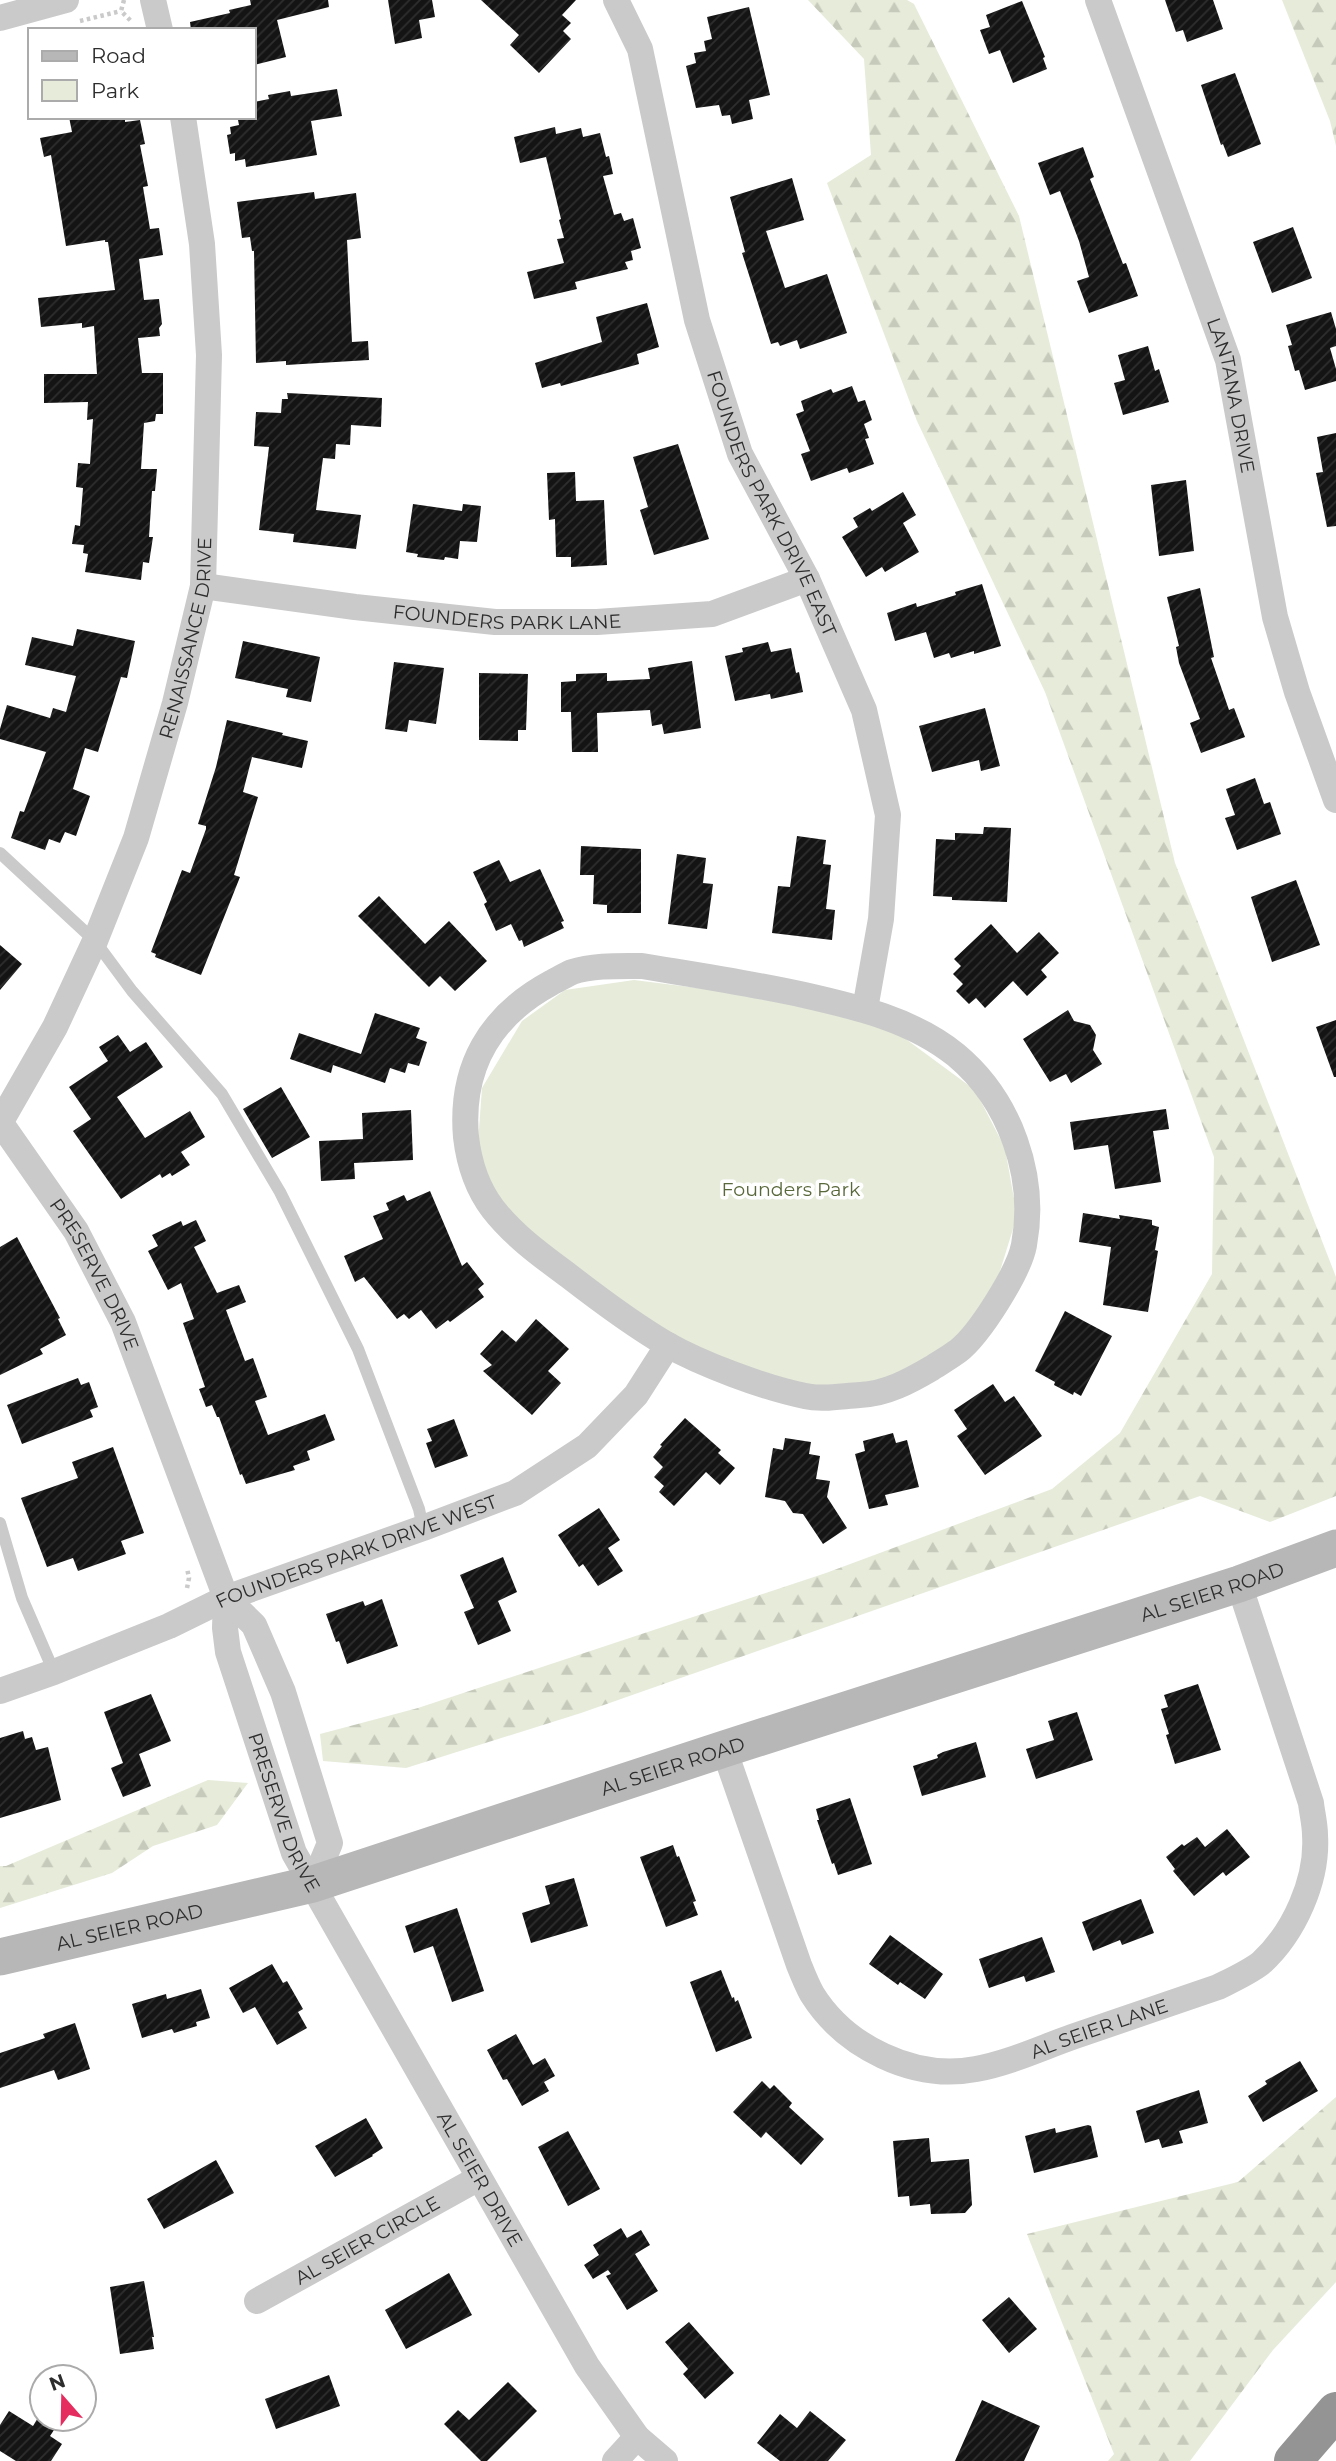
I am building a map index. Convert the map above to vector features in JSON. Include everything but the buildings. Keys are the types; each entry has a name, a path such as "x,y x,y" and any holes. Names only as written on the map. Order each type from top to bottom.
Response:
{"highway":[{"path":"1293,2461 1336,2411"}],"street":[{"path":"153,0 160,28"},
{"name":"FOUNDERS PARK DRIVE EAST","path":"617,0 640,49 697,320 740,454 807,579 864,710 888,815 881,919 865,1009"},
{"name":"LANTANA DRIVE","path":"1097,0 1228,360 1275,617 1297,692 1336,800"},
{"path":"0,18 69,11"},
{"name":"RENAISSANCE DRIVE","path":"0,1123 55,1027 95,941 136,838 175,703 203,586 209,355 202,244 183,119"},
{"name":"FOUNDERS PARK LANE","path":"203,586 316,603 495,622 597,622 712,614 807,579"},
{"path":"642,966 753,984 865,1009 923,1034 956,1055 986,1086 1005,1115 1018,1149 1026,1184 1026,1219 1023,1248 1014,1274 992,1309 961,1349 914,1379 874,1395 808,1397 740,1376 668,1345 616,1311 528,1246 493,1210 476,1181 468,1153 465,1117 468,1078 484,1044 509,1011 572,972 642,966"},
{"name":"PRESERVE DRIVE","path":"0,1123 76,1231 122,1322 226,1598 225,1628 228,1652 294,1853 313,1884"},
{"name":"FOUNDERS PARK DRIVE WEST","path":"0,1691 169,1626 226,1598 515,1493 587,1446 636,1395 668,1345"},
{"name":"AL SEIER ROAD","path":"0,1957 313,1884 1240,1584 1336,1548"},
{"name":"AL SEIER LANE","path":"724,1749 799,1965 812,1994 835,2022 857,2041 883,2057 913,2067 945,2071 976,2069 1011,2058 1218,1987 1260,1963 1293,1921 1313,1867 1316,1836 1311,1803 1240,1584"},
{"name":"PRESERVE DRIVE","path":"226,1598 254,1625 283,1692 330,1843 313,1884"},
{"name":"AL SEIER DRIVE","path":"313,1884 587,2366 638,2437 665,2461"},
{"name":"AL SEIER CIRCLE","path":"257,2301 479,2178"},
{"path":"615,2461 638,2437"}],"lane":[{"path":"0,853 95,941 132,990 222,1094 280,1192 358,1349 419,1509 423,1528"},
{"path":"0,1523 22,1598 54,1672"}],"path":[{"path":"121,11 124,0"},
{"path":"69,11 121,11 129,18 134,28"},
{"path":"185,1558 189,1578 187,1588"}],"green space":[{"path":"808,0 907,0 914,4 1019,216 1175,863 1336,1277 1336,1496 1270,1522 1200,1496 581,1713 406,1768 323,1761 320,1734 418,1708 826,1573 1052,1489 1120,1433 1212,1274 1214,1157 1045,692 917,421 827,183 871,155 864,59"},
{"path":"1282,0 1336,0 1336,146 1330,121"},
{"name":"Founders Park","path":"634,980 865,1009 975,1090 1005,1148 1017,1216 991,1300 946,1351 878,1392 809,1393 666,1344 505,1218 477,1157 482,1088 522,1021 565,990"},
{"path":"208,1780 248,1783 217,1825 153,1846 112,1873 0,1908 0,1866 6,1866"},
{"path":"1336,2097 1336,2282 1273,2350 1190,2461 1108,2461 1114,2454 1027,2234 1238,2182"}]}
